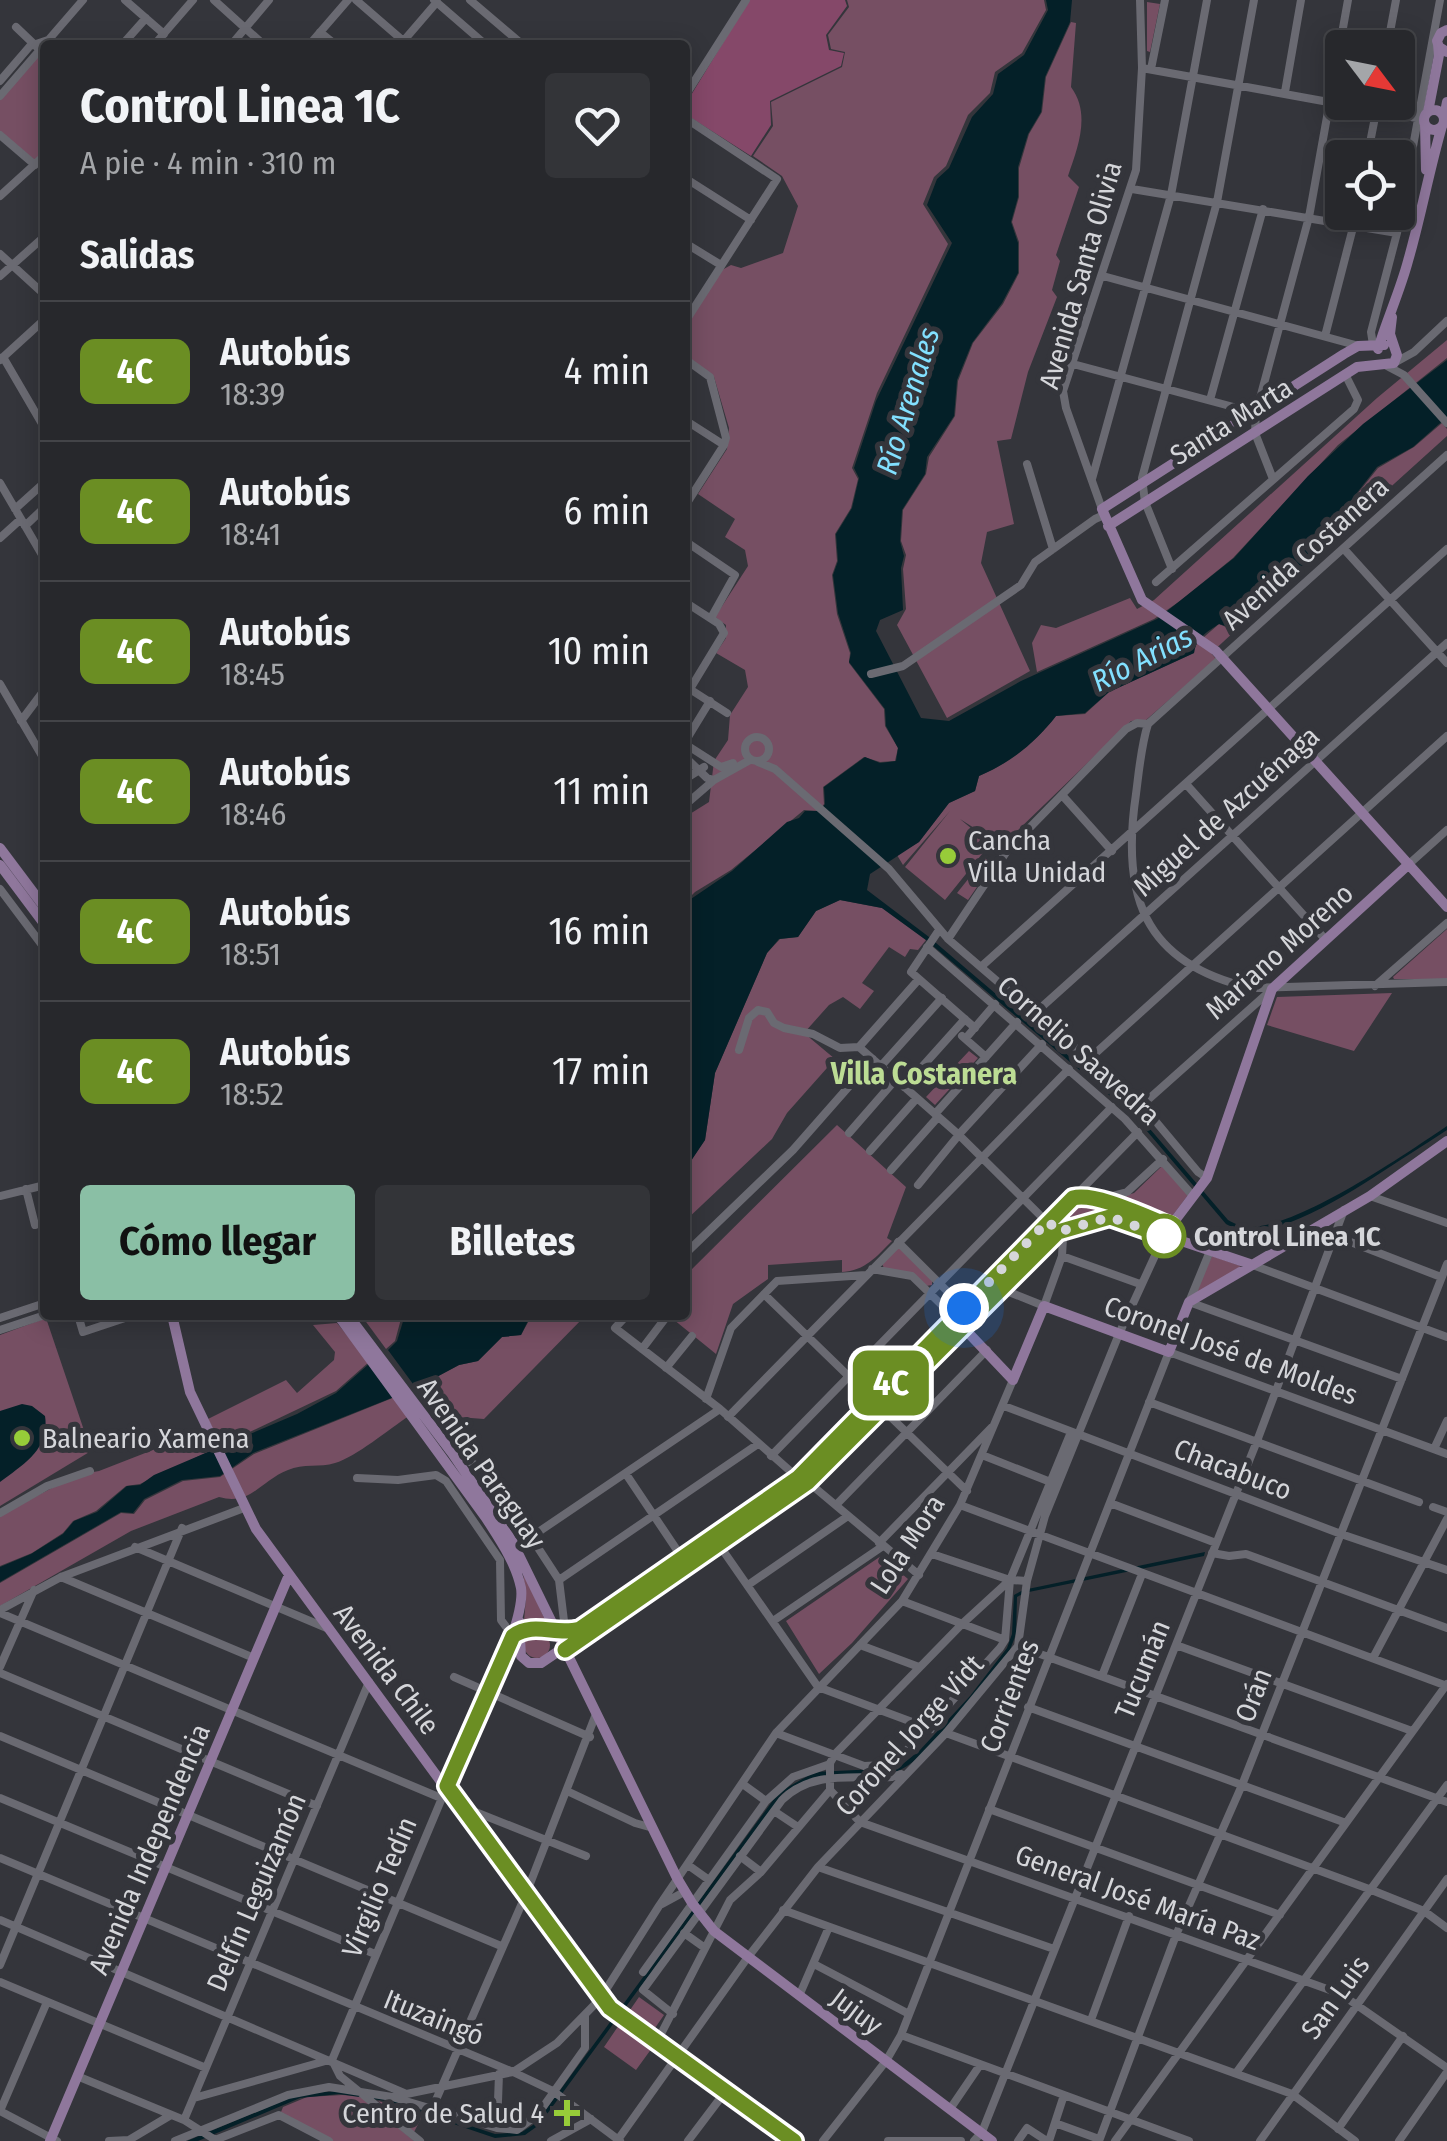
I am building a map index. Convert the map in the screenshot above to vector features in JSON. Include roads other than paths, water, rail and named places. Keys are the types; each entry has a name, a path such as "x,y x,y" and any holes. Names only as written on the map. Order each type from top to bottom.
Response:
{"main road":[{"path":"1427,176 1424,117 1439,40 1447,20"},
{"path":"1385,355 1447,102"},
{"path":"1424,117 1438,110 1443,121"},
{"path":"1424,117 1433,130 1443,121"},
{"path":"1358,346 1385,355 1354,356 1358,346"},
{"name":"Santa Marta","path":"1105,517 1142,485 1358,346"},
{"path":"1344,354 1352,360 1348,373"},
{"name":"Santa Marta","path":"1105,517 1145,502 1348,373 1385,355"},
{"name":"Avenida Santa Olivia","path":"1105,517 1137,592 1147,605 1218,653"},
{"path":"1218,653 1447,907"},
{"path":"0,848 40,901"},
{"name":"Mariano Moreno","path":"1272,989 1409,864"},
{"path":"0,865 40,918"},
{"path":"1167,1231 1205,1182 1272,989"},
{"path":"1189,1302 1370,1196 1447,1142"},
{"path":"958,1322 964,1308 1048,1221 1073,1198 1082,1196 1250,1264"},
{"path":"685,1562 580,1629 517,1630 518,1650 529,1662 541,1663 565,1650 803,1480 958,1322 1060,1235 1110,1217 1167,1231"},
{"name":"Corrientes","path":"1170,1352 1189,1302"},
{"name":"Coronel José de Moldes","path":"1044,1306 1170,1352"},
{"name":"Lola Mora","path":"1013,1380 1044,1306"},
{"name":"Avenida Chile","path":"173,1320 190,1392 242,1504 288,1575 447,1786 600,1999 794,2141"},
{"name":"Avenida Paraguay","path":"345,1320 426,1426 506,1549 522,1600 517,1630"},
{"path":"958,1322 1013,1380"},
{"name":"Avenida Paraguay","path":"426,1426 452,1453 519,1553 695,1908"},
{"name":"Avenida Independencia","path":"53,2141 288,1575"},
{"name":"Virgilio Tedín","path":"447,1786 517,1630"},
{"path":"583,1684 576,1649 585,1636"},
{"name":"Jujuy","path":"695,1908 714,1931 950,2109 978,2137 992,2141"}],"street":[{"path":"53,40 83,0"},
{"path":"125,0 164,34"},
{"path":"159,40 192,0"},
{"path":"214,0 258,40"},
{"path":"234,40 269,0"},
{"path":"313,40 352,0 399,40"},
{"path":"470,0 516,40"},
{"path":"690,88 746,0"},
{"name":"Avenida Santa Olivia","path":"1105,517 1063,398 1132,189 1146,68 1140,0"},
{"path":"1164,0 1146,68 1325,99"},
{"path":"1092,479 1171,195 1207,0"},
{"path":"1172,570 1142,485 1217,202 1254,0"},
{"path":"1285,92 1301,0"},
{"path":"1343,30 1348,0"},
{"path":"1391,30 1396,0"},
{"path":"1439,40 1440,0"},
{"path":"407,40 436,1 480,40"},
{"path":"127,40 146,18"},
{"path":"16,27 40,48"},
{"path":"320,32 330,40"},
{"path":"130,37 134,40"},
{"path":"0,81 40,48"},
{"path":"0,96 40,48"},
{"path":"1103,276 1358,346 1371,332 1396,234 1424,117 1415,115"},
{"path":"1273,479 1255,433 1256,413 1308,217 1326,120"},
{"path":"690,121 777,179 690,314"},
{"path":"0,135 35,165"},
{"path":"0,196 40,160"},
{"path":"690,181 751,220"},
{"path":"1132,189 1325,220"},
{"path":"1210,400 1263,210"},
{"path":"1325,336 1353,230"},
{"path":"1377,230 1396,234"},
{"path":"0,276 40,240"},
{"path":"690,245 722,265"},
{"path":"0,254 40,290"},
{"path":"690,300 696,304"},
{"path":"1385,355 1414,352 1447,321"},
{"path":"40,324 2,358 40,420"},
{"path":"1371,332 1385,355 1447,423"},
{"path":"690,362 705,372 713,386 725,428 724,446 690,498"},
{"path":"1073,364 1256,413"},
{"path":"1156,582 1354,409 1358,400 1348,373"},
{"path":"690,423 724,446"},
{"name":"Avenida Costanera","path":"948,939 1007,851 1126,729 1136,722 1148,724 1218,653 1344,549 1447,455"},
{"path":"1027,464 1052,549"},
{"path":"0,483 40,552"},
{"path":"690,485 696,489"},
{"path":"15,509 40,486"},
{"path":"0,538 40,511"},
{"name":"Santa Marta","path":"870,674 902,666 1021,585 1036,562 1052,549 1105,517"},
{"path":"690,545 735,575 710,618"},
{"path":"1344,549 1447,664"},
{"path":"982,965 1447,549"},
{"path":"690,605 723,627 722,638 690,683"},
{"name":"Miguel de Azcuénaga","path":"1035,1012 1447,644"},
{"path":"0,684 40,753"},
{"path":"690,689 728,712"},
{"path":"21,721 40,696"},
{"path":"690,735 710,702"},
{"path":"1148,724 1130,834 1131,876 1144,915 1160,939 1192,965 1232,984 1272,989 1447,982"},
{"path":"1089,1059 1447,736"},
{"path":"751,758 747,743 756,737 766,741 775,769"},
{"path":"690,746 711,761 727,766 769,751"},
{"path":"751,758 775,769"},
{"path":"690,801 714,780 751,758"},
{"path":"690,761 714,780"},
{"path":"690,777 711,761"},
{"name":"Cornelio Saavedra","path":"775,769 890,868 937,933 982,965 1142,1105 1205,1182"},
{"path":"1186,784 1325,939"},
{"path":"1062,795 1112,850"},
{"name":"Mariano Moreno","path":"1409,864 1447,830"},
{"path":"0,889 40,942"},
{"path":"1375,986 1447,922"},
{"path":"937,933 911,968 975,1028"},
{"name":"Cornelio Saavedra","path":"927,946 1112,1107 1163,1159 1192,1196"},
{"path":"860,1047 919,979"},
{"name":"Mariano Moreno","path":"1142,1105 1272,989"},
{"path":"690,1249 942,998"},
{"path":"966,1038 995,1004"},
{"path":"739,1050 749,1018 758,1010 764,1010 784,1028 812,1034 840,1048 860,1047 959,1135 1060,1235"},
{"path":"904,1088 965,1018"},
{"path":"891,1170 1017,1022"},
{"path":"955,1030 986,1057"},
{"path":"918,1185 1042,1044"},
{"path":"728,1416 1069,1069"},
{"path":"848,1133 896,1079"},
{"path":"870,1151 917,1098"},
{"path":"771,1456 1112,1107"},
{"path":"1073,1198 1138,1132"},
{"path":"1097,1200 1127,1192 1163,1159"},
{"path":"0,1196 40,1186"},
{"path":"26,1189 34,1225"},
{"path":"1370,1196 1447,1223"},
{"name":"Tucumán","path":"978,2137 1236,1494 1344,1210"},
{"path":"776,1734 836,1753 857,1764 884,1766 907,1754 1005,1640 1010,1580 1028,1530 1167,1231"},
{"name":"Lola Mora","path":"1044,1306 1062,1256 1060,1235"},
{"path":"1335,1236 1442,1277"},
{"path":"898,1242 964,1308"},
{"name":"Corrientes","path":"1189,1302 1210,1251"},
{"path":"1062,1256 1140,1284"},
{"path":"1250,1264 1447,1337"},
{"name":"Orán","path":"1099,2140 1176,1935 1222,1834 1447,1264"},
{"path":"706,1399 731,1328 783,1280 869,1272 912,1276 958,1322"},
{"name":"Coronel José de Moldes","path":"999,1288 1044,1306"},
{"path":"764,1294 967,1492"},
{"path":"1189,1302 1402,1379"},
{"path":"1,1324 40,1306"},
{"path":"35,1307 40,1311"},
{"path":"1,1324 40,1316"},
{"path":"79,1320 83,1332 118,1320"},
{"path":"622,1320 616,1328 720,1409 771,1456 918,1575"},
{"path":"642,1349 664,1320"},
{"path":"666,1368 692,1336"},
{"path":"836,1505 987,1350"},
{"name":"Corrientes","path":"822,2141 886,2061 901,2035 1170,1352"},
{"name":"Coronel José de Moldes","path":"1170,1352 1441,1452"},
{"name":"Lola Mora","path":"513,2072 557,2043 600,1999 776,1734 902,1601 967,1492 1013,1380"},
{"path":"1149,1402 1419,1502"},
{"name":"Chacabuco","path":"1004,1406 1340,1534 1447,1570"},
{"path":"531,1537 720,1409"},
{"path":"1441,1452 1447,1422"},
{"path":"773,1621 881,1544 995,1424"},
{"path":"559,1580 758,1444"},
{"path":"452,1453 478,1466 559,1580 564,1621 556,1632"},
{"path":"982,1456 1053,1483"},
{"path":"0,1513 47,1486 90,1471"},
{"path":"626,1474 685,1562"},
{"path":"357,1478 398,1480 436,1475 446,1481 500,1560 501,1620 517,1630"},
{"name":"Coronel Jorge Vidt","path":"619,2140 783,1910 818,1867 946,1733 1018,1646 1038,1533 1053,1483"},
{"path":"0,1611 62,1576 242,1504"},
{"path":"1110,1504 1216,1543"},
{"path":"960,1505 1447,1685 1115,2141"},
{"path":"1373,1658 1447,1516 1432,1507"},
{"path":"748,1585 848,1516"},
{"path":"0,1965 182,1528"},
{"path":"716,1540 818,1687 930,1728"},
{"path":"135,1547 330,1630"},
{"path":"1212,1553 1246,1554 1447,1628"},
{"path":"932,1554 1027,1588"},
{"path":"1102,1676 1140,1573"},
{"path":"62,1576 254,1658"},
{"path":"662,2032 730,1900 761,1872 830,1790 830,1766 836,1753 1010,1580"},
{"path":"34,1590 0,1670 317,1806"},
{"path":"500,1599 508,1608 522,1600"},
{"path":"902,1601 1005,1640"},
{"path":"0,1611 442,1798"},
{"path":"860,1645 919,1667"},
{"path":"1176,1645 1412,1731"},
{"path":"1018,1646 1442,1800"},
{"path":"454,1678 590,1736"},
{"name":"Delfín Leguizamón","path":"184,2120 369,1682"},
{"path":"1028,1706 1346,1823"},
{"path":"432,2109 526,1894 596,1714"},
{"path":"946,1733 1370,1889 1424,1911 1447,1928"},
{"path":"0,1736 501,1946"},
{"path":"673,2014 644,1994 684,1933 709,1880 766,1801 793,1777 830,1766"},
{"path":"644,1972 716,1888 774,1810 798,1786 830,1778 892,1778 906,1773"},
{"path":"744,1784 766,1801"},
{"path":"1236,2073 1370,1889 1442,1800 1447,1785"},
{"name":"Virgilio Tedín","path":"332,2060 447,1786"},
{"name":"General José María Paz","path":"830,1790 860,1822 1342,1994 1447,2070"},
{"path":"567,1791 653,1828"},
{"path":"0,1798 375,1954"},
{"path":"463,1808 586,1856"},
{"path":"990,1809 1280,1915"},
{"path":"774,1810 798,1827"},
{"path":"740,1856 761,1872"},
{"name":"Ituzaingó","path":"0,1858 513,2072 554,2091 619,2140"},
{"path":"688,1864 709,1880"},
{"path":"818,1867 1054,1949"},
{"name":"San Luis","path":"1260,2141 1447,1879"},
{"path":"716,1888 730,1900"},
{"path":"659,1906 684,1892"},
{"path":"783,1910 1292,2094 1354,2141"},
{"path":"1090,2020 1130,1916"},
{"path":"0,1920 404,2093"},
{"path":"798,1996 829,1927"},
{"path":"684,1933 705,1948"},
{"path":"814,1964 909,2014"},
{"path":"0,1982 206,2068"},
{"path":"47,2002 0,2111 53,2141"},
{"path":"175,2141 288,2095 329,2087 392,2097 497,2128 517,2130 525,2126 585,2048 585,2016"},
{"path":"901,2035 1190,2141"},
{"path":"1338,2128 1403,2036"},
{"path":"332,2060 340,2076 420,2141"},
{"path":"194,2098 332,2060"},
{"path":"950,2109 980,2065"},
{"path":"1399,2141 1447,2070"},
{"path":"392,2097 513,2072"},
{"path":"497,2128 500,2074"},
{"path":"78,2076 184,2120 215,2141 279,2115 329,2141"},
{"path":"688,2141 725,2092"},
{"path":"1018,2141 1027,2128 1048,2141 1064,2095"},
{"path":"109,2141 129,2140 171,2115"},
{"path":"552,2141 591,2119"},
{"path":"1055,2123 1099,2140"},
{"path":"888,2141 961,2141"}],"water":[{"path":"1046,0 1072,0 1070,22 1045,77 1041,112 1028,134 1018,167 1018,197 1011,222 1018,243 1018,273 1002,303 972,343 957,380 954,416 927,457 925,474 902,510 903,610 880,620 876,631 921,718 949,721 1021,681 1157,619 1234,558 1308,476 1363,424 1447,360 1447,417 1413,447 1377,467 1310,559 1232,628 1219,624 1200,639 1194,653 1109,692 1085,713 1056,716 1021,751 979,776 975,791 949,803 919,842 870,874 867,890 929,937 1138,1115 1228,1220 1236,1224 1271,1224 1323,1203 1447,1126 1447,1130 1340,1198 1269,1229 1245,1231 1226,1224 1135,1117 926,940 882,908 840,900 816,911 798,937 779,939 767,953 715,1073 705,1140 690,1161 690,900 732,871 787,822 805,811 820,811 825,804 824,787 865,757 880,763 896,761 898,748 886,726 885,709 849,662 851,653 838,613 833,575 838,561 836,534 852,508 859,478 854,468 876,401 952,243 927,205 937,179 949,168 972,117 993,94 998,74 1024,55 1048,10"},
{"path":"403,1320 528,1320 521,1335 502,1337 478,1361 459,1365 416,1388 388,1350 397,1341"},
{"path":"370,1363 394,1397 253,1453 220,1476 182,1480 144,1499 133,1513 121,1512 0,1582 0,1567 63,1534 74,1521 97,1512 127,1486 140,1485 154,1475 297,1414 336,1393"},
{"name":"Balneario Xamena","path":"22,1404 45,1416 43,1438 33,1455 0,1482 0,1411"},
{"path":"1205,1552 1204,1556 1017,1597 1016,1634 1010,1650 929,1749 900,1770 813,1778 782,1794 539,2125 525,2135 495,2138 386,2101 339,2094 300,2098 198,2141 187,2141 299,2094 339,2091 386,2098 495,2134 522,2132 536,2123 779,1792 815,1772 898,1768 920,1750 1007,1648 1012,1634 1014,1595"}],"place":[{"name":"Cancha Villa Unidad","path":"948,856"},
{"name":"Control Linea 1C","path":"1164,1236"},
{"name":"Balneario Xamena","path":"22,1438"},
{"name":"Centro de Salud 4","path":"567,2113"}],"district":[{"name":"Villa Costanera","path":"924,1074"}],"water label":[{"name":"Río Arenales","path":"908,401"},
{"name":"Río Arias","path":"1142,659"}]}
